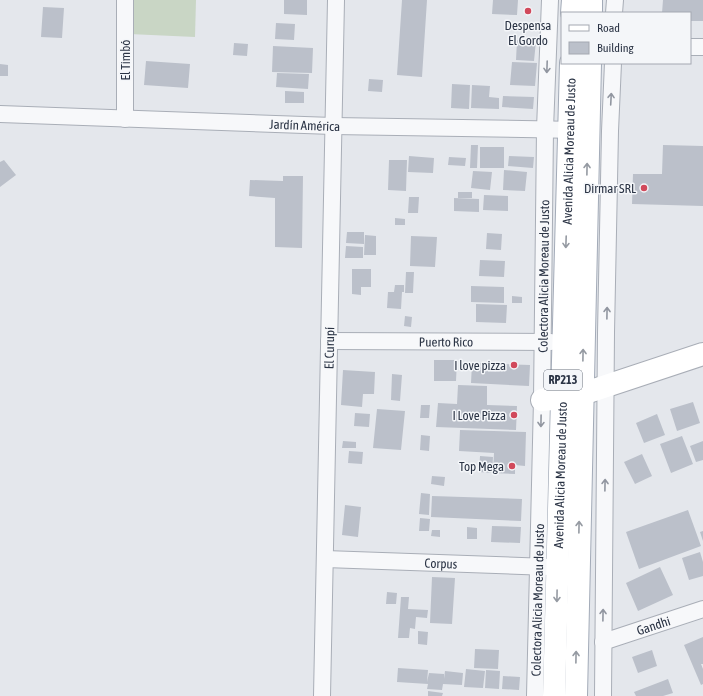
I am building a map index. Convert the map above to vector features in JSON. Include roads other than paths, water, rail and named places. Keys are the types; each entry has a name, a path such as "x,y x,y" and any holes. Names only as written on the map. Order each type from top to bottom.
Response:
{"main road":[{"path":"572,12 573,0"},
{"path":"591,0 591,12"},
{"name":"Avenida Alicia Moreau de Justo","path":"554,696 548,567 562,398 579,130 571,64"},
{"name":"Avenida Alicia Moreau de Justo","path":"576,696 562,398 563,342 579,130 590,64"},
{"path":"562,398 607,386 703,354"}],"street":[{"name":"El Timbó","path":"125,0 125,119"},
{"name":"El Curupí","path":"322,696 336,0"},
{"name":"Colectora Alicia Moreau de Justo","path":"550,0 545,129 542,342 562,398"},
{"path":"614,12 615,0"},
{"path":"691,47 703,47"},
{"path":"603,696 607,386 606,333 610,131 613,64"},
{"name":"Jardín América","path":"0,114 333,126 610,131"},
{"name":"Puerto Rico","path":"329,341 563,342"},
{"name":"Corpus","path":"325,559 548,567"},
{"name":"Colectora Alicia Moreau de Justo","path":"535,696 548,567"},
{"name":"Gandhi","path":"603,642 703,609"}],"place":[{"name":"Despensa El Gordo","path":"528,11"},
{"name":"Dirmar SRL","path":"644,188"},
{"name":"I love pizza","path":"514,365"},
{"name":"I Love Pizza","path":"514,415"},
{"name":"Top Mega","path":"512,466"}]}
